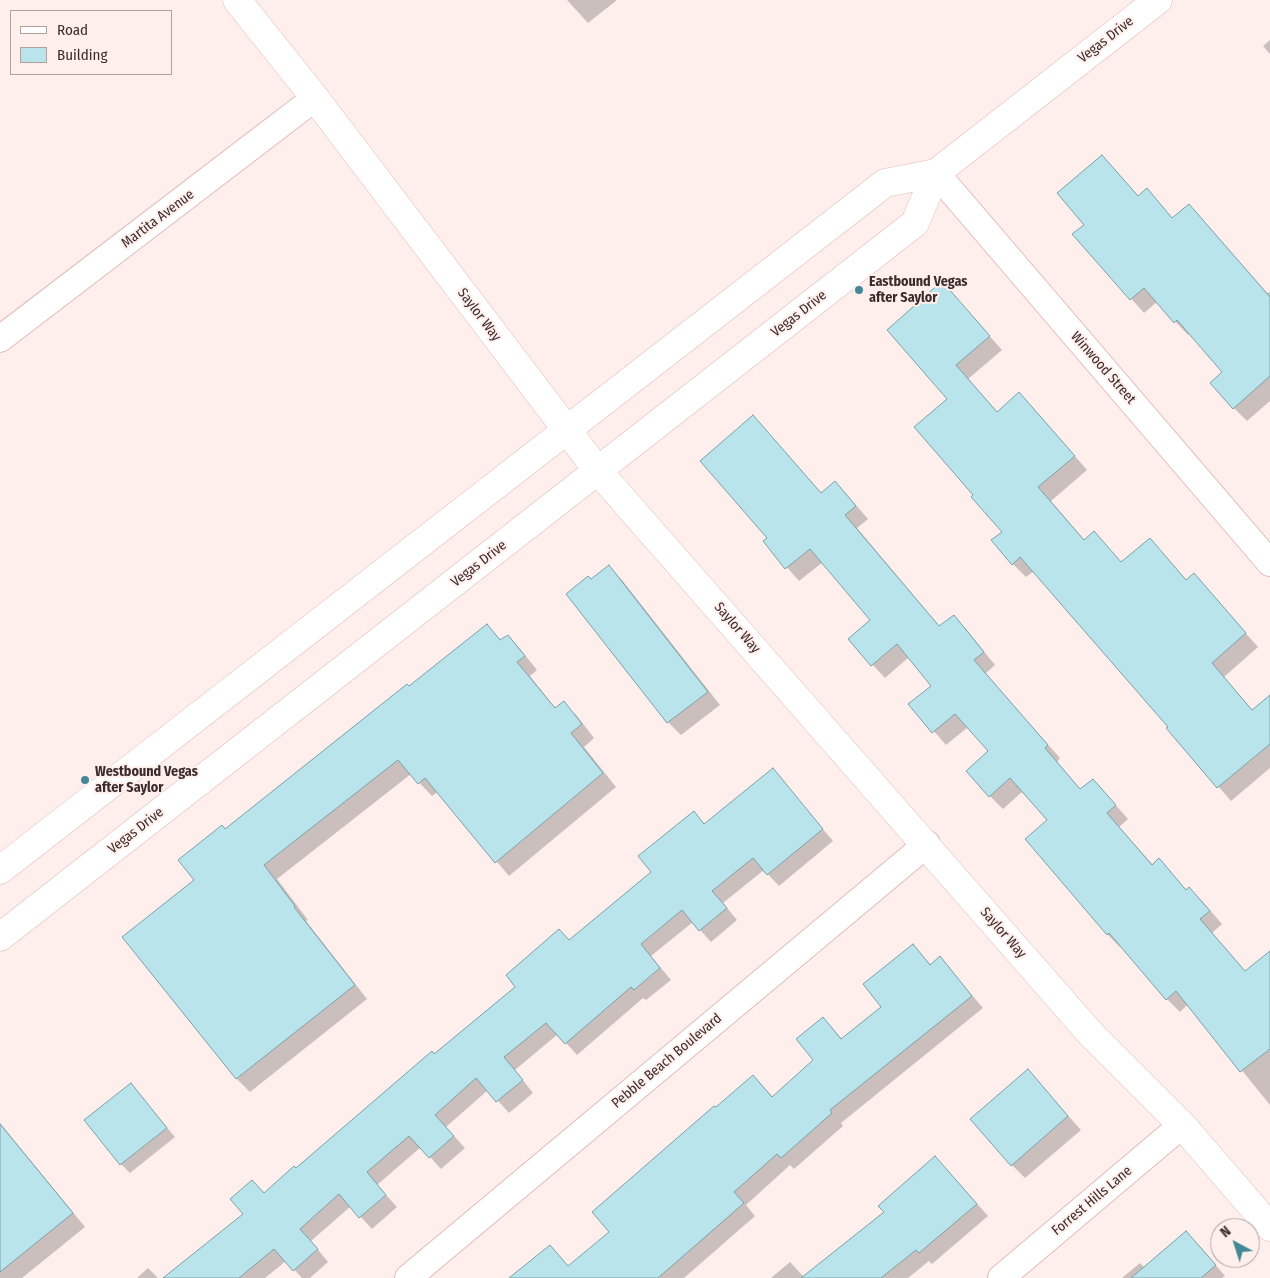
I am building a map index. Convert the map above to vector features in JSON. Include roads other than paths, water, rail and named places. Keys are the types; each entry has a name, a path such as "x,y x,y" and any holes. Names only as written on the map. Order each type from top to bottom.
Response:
{"main road":[{"name":"Saylor Way","path":"237,0 315,98 598,471 927,844 1090,1033 1182,1125 1270,1227"},
{"name":"Vegas Drive","path":"0,870 885,183 936,173 1158,0"},
{"name":"Vegas Drive","path":"0,937 915,223 936,173"}],"street":[{"name":"Martita Avenue","path":"0,339 315,98"},
{"name":"Winwood Street","path":"936,173 1270,563"},
{"name":"Pebble Beach Boulevard","path":"408,1278 927,844"},
{"name":"Forrest Hills Lane","path":"1001,1278 1182,1125"}],"place":[{"name":"Eastbound Vegas after Saylor","path":"859,290"},
{"name":"Westbound Vegas after Saylor","path":"85,780"}]}
